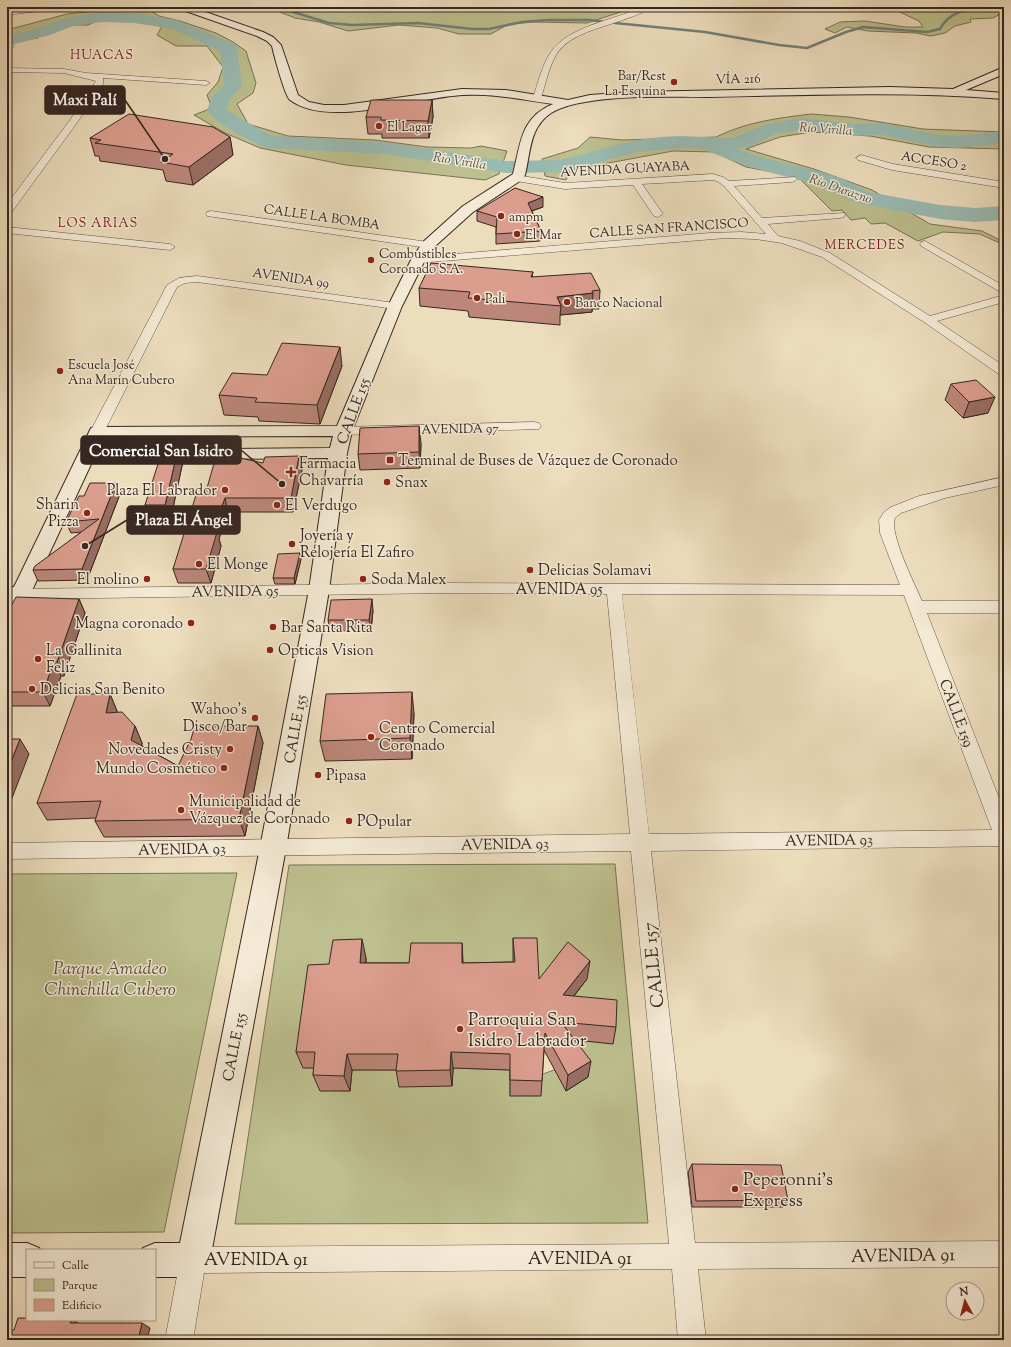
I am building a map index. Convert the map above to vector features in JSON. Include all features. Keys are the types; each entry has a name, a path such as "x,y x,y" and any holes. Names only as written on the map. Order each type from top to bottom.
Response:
{"main road":[{"path":"183,7 260,34 270,39 276,45 293,97 299,102 311,106 326,108 358,108 429,96 472,92 505,93 570,103"},
{"path":"954,92 1004,70"},
{"name":"VÍA 216","path":"530,128 542,115 555,108 570,103 601,97 662,94 856,90 954,92 1004,96"},
{"path":"518,177 537,98"},
{"name":"CALLE 155","path":"193,1260 273,848 319,590 338,453 343,430 395,306 418,260 428,245 468,209 518,177"},
{"name":"AVENIDA 97","path":"97,432 343,430"},
{"path":"14,594 97,432"},
{"path":"86,455 338,453"},
{"path":"7,1260 26,1260"},
{"name":"AVENIDA 91","path":"156,1260 193,1260"}],"street":[{"path":"7,12 55,7"},
{"path":"537,98 554,51 568,38 618,20 647,7"},
{"path":"7,70 58,71 206,83"},
{"path":"7,211 69,128 99,84 100,80 82,74"},
{"name":"ACCESO 2","path":"861,158 892,167 1004,185"},
{"name":"AVENIDA GUAYABA","path":"518,177 565,186 713,177 720,179 727,184"},
{"path":"727,184 792,179"},
{"path":"636,182 658,214"},
{"path":"727,184 774,237"},
{"name":"CALLE LA BOMBA","path":"211,214 428,245"},
{"path":"761,221 840,215"},
{"path":"7,230 170,247"},
{"name":"CALLE SAN FRANCISCO","path":"418,260 710,236 750,235 774,237 810,248 826,255 928,320 1004,372"},
{"path":"925,244 1004,291"},
{"name":"AVENIDA 99","path":"97,432 173,284 183,280 196,279 395,306"},
{"path":"928,320 1004,298"},
{"name":"AVENIDA 97","path":"343,430 534,426"},
{"path":"910,590 888,538 886,524 888,515 896,510 925,499 1004,481"},
{"name":"AVENIDA 95","path":"14,594 444,588 910,590"},
{"name":"CALLE 157","path":"614,589 641,842 682,1257 692,1340"},
{"name":"CALLE 159","path":"910,590 1004,837"},
{"path":"7,624 14,594"},
{"path":"916,607 1004,607"},
{"name":"AVENIDA 93","path":"7,851 1004,837"},
{"name":"AVENIDA 91","path":"193,1260 1004,1254"},
{"name":"CALLE 155","path":"179,1340 193,1260"}],"green space":[{"path":"267,7 636,7 587,23 535,22 509,24 491,34 459,34 437,28 399,25 348,31 319,22 295,18"},
{"path":"889,7 1004,7 1004,12 993,18 970,19 971,22 955,26 945,33 931,36 916,33 868,31 847,27 835,33 825,29 840,22 865,21 905,27 923,27 919,21"},
{"path":"120,8 151,11 159,16 180,21 216,33 246,51 256,83 253,93 237,104 248,124 288,136 375,140 427,147 471,148 481,146 507,151 499,174 485,180 346,165 260,148 225,133 194,115 212,108 207,95 218,82 223,67 207,46 176,46 157,35 162,26 115,19 97,21 88,25 68,25 39,32 38,38 7,43 7,30 67,14"},
{"path":"811,114 849,117 923,129 1004,132 1004,149 929,147 870,136 811,132 780,137 746,149 814,169 872,190 930,224 982,231 1004,242 1004,245 980,234 943,232 918,241 885,223 871,224 865,218 851,220 842,210 832,211 800,179 816,185 803,178 746,167 714,152 673,151 571,170 566,180 545,176 542,159 578,148 590,137 622,140 716,137 751,124"},
{"path":"615,864 648,1223 235,1224 289,865","holes":["515,980 548,984 585,1041 572,1056 554,1070 543,1074 510,1096 510,1070 453,1068 452,1086 401,1070 352,1070 349,1091 320,1090 321,1068"]},
{"name":"Parque Amadeo Chinchilla Cubero","path":"237,873 164,1232 7,1233 7,874"}],"building":[{"path":"371,100 432,100 428,121 381,120 381,117 366,117"},
{"path":"129,114 213,127 230,137 189,167 161,162 173,154 95,143 101,140 90,138"},
{"path":"515,188 543,197 528,203 541,231 496,234 497,217 477,211"},
{"path":"431,263 533,272 531,277 591,273 600,290 592,291 593,293 557,297 561,306 468,298 470,292 419,288"},
{"path":"282,343 340,347 317,405 255,402 257,398 219,395 232,373 267,375"},
{"path":"976,380 995,397 969,402 951,384"},
{"path":"419,426 419,452 358,454 360,428"},
{"path":"164,445 179,445 165,505 145,505"},
{"path":"217,453 263,463 265,457 299,456 291,498 225,498 212,532 217,532 206,569 173,569 196,495 205,495"},
{"path":"90,483 116,483 82,569 33,570 35,566 99,519 66,522 79,496 84,496"},
{"path":"300,553 294,578 273,578 278,554"},
{"name":"La Gallinita Feliz","path":"16,597 79,599 57,662 54,662 43,692 7,692 7,614"},
{"path":"372,599 369,620 328,620 331,600"},
{"path":"412,692 410,738 320,741 326,694"},
{"path":"77,694 110,694 106,713 122,712 135,726 131,740 178,766 191,739 195,726 258,726 239,819 95,821 101,801 37,803"},
{"path":"7,739 20,739 7,772"},
{"name":"Parroquia San Isidro Labrador","path":"513,938 537,938 539,979 568,942 590,961 563,995 617,1000 616,1027 561,1022 591,1061 568,1075 545,1033 542,1081 510,1080 510,1054 451,1052 450,1070 396,1071 398,1054 347,1054 344,1076 313,1075 315,1052 296,1052 308,965 329,964 333,940 362,939 360,963 409,963 411,943 462,943 462,963 515,962"},
{"name":"Peperonni's Express","path":"692,1164 781,1165 788,1200 696,1201"},
{"path":"18,1318 26,1318 26,1321 71,1321 70,1323 142,1323 138,1340 7,1340 7,1330 14,1330"}],"waterway":[{"path":"277,7 329,23 352,25 418,23 472,29 489,29 522,22 548,20 589,20 605,22"},
{"path":"615,23 705,32 779,45 807,48 846,32 863,27 927,32 940,29 952,15 982,7"},
{"name":"Río Virilla","path":"7,41 44,32 69,22 102,17 134,18 177,25 228,48 233,86 221,97 217,110 229,120 268,142 384,148 506,167 561,166 637,146 661,143 681,142 727,144 744,142 771,129 801,124 855,130 882,129 939,141 957,142 1004,137"},
{"name":"Río Durazno","path":"710,146 753,162 814,177 835,184 862,197 940,212 975,215 1004,213"}],"place":[{"name":"Bar/Rest La Esquina","path":"674,82"},
{"name":"El Lagar","path":"379,126"},
{"name":"Maxi Palí","path":"165,159"},
{"name":"ampm","path":"501,216"},
{"name":"El Mar","path":"517,234"},
{"name":"Combustibles Coronado S.A.","path":"371,260"},
{"name":"Palí","path":"477,298"},
{"name":"Banco Nacional","path":"567,302"},
{"name":"Escuela José Ana Marín Cubero","path":"60,371"},
{"name":"Terminal de Buses de Vázquez de Coronado","path":"390,460"},
{"name":"Farmacia Chavarría","path":"291,472"},
{"name":"Snax","path":"387,482"},
{"name":"Comercial San Isidro","path":"282,484"},
{"name":"Plaza El Labrador","path":"225,490"},
{"name":"El Verdugo","path":"277,505"},
{"name":"Sharin Pizza","path":"87,513"},
{"name":"Joyería y Relojería El Zafiro","path":"292,544"},
{"name":"Plaza El Ángel","path":"85,546"},
{"name":"El Monge","path":"199,564"},
{"name":"Delicias Solamavi","path":"530,570"},
{"name":"El molino","path":"147,579"},
{"name":"Soda Malex","path":"363,579"},
{"name":"Magna coronado","path":"191,623"},
{"name":"Bar Santa Rita","path":"273,627"},
{"name":"Opticas Vision","path":"270,650"},
{"name":"La Gallinita Feliz","path":"38,659"},
{"name":"Delicias San Benito","path":"32,689"},
{"name":"Wahoo's Disco/Bar","path":"255,718"},
{"name":"Centro Comercial Coronado","path":"371,737"},
{"name":"Novedades Cristy","path":"230,749"},
{"name":"Mundo Cosmético","path":"224,768"},
{"name":"Pipasa","path":"318,775"},
{"name":"Municipalidad de Vázquez de Coronado","path":"181,810"},
{"name":"POpular","path":"349,821"},
{"name":"Parroquia San Isidro Labrador","path":"460,1029"},
{"name":"Peperonni's Express","path":"735,1189"}],"district":[{"name":"HUACAS","path":"102,54"},
{"name":"LOS ARIAS","path":"98,222"},
{"name":"MERCEDES","path":"865,244"}]}
